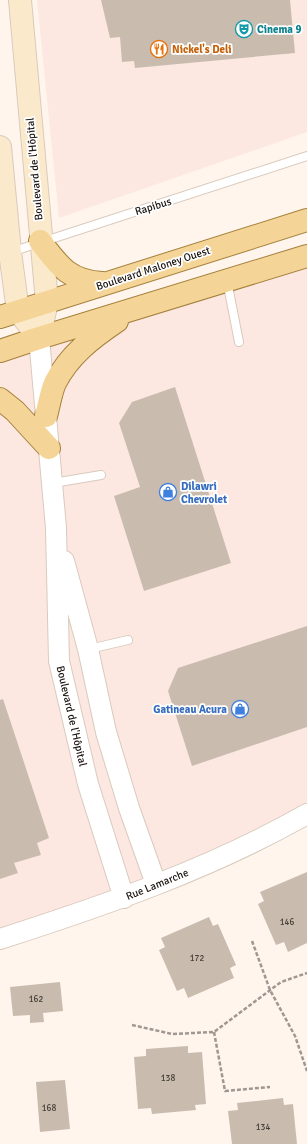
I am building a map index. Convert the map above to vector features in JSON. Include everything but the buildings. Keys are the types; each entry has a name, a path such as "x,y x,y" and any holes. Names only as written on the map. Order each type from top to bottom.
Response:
{"main road":[{"name":"Boulevard de l'Hôpital","path":"20,0 40,241 47,302 39,338"},
{"path":"0,147 9,314 39,338"},
{"name":"Boulevard Maloney Ouest","path":"9,314 307,220"},
{"path":"40,241 67,273 82,280 105,283"},
{"path":"0,351 307,256"},
{"path":"46,416 55,384 76,354 92,338 138,308"},
{"path":"0,399 15,410 49,448"}],"street":[{"name":"Boulevard de l'Hôpital","path":"39,338 56,528 59,661 88,784 124,898"},
{"name":"Boulevard de l'Hôpital","path":"56,528 88,649 106,732 129,808 156,884"},
{"name":"Rue Lamarche","path":"0,938 124,898 242,849 307,814"}],"lane":[{"name":"Rapibus","path":"5,254 40,241 307,156"},
{"path":"227,281 238,342"},
{"path":"52,483 101,475"},
{"path":"88,649 128,640"}],"path":[{"path":"252,941 270,990 295,1036 307,1071"},
{"path":"132,1025 172,1034 214,1032 281,982 307,973"},
{"path":"214,1032 225,1091 270,1088"}],"shaded area":[{"path":"37,0 307,0 307,132 59,218"},
{"path":"307,256 307,814 0,939 0,351"}],"place":[{"name":"Cinema 9","path":"244,29"},
{"name":"Nickel's Deli","path":"159,49"},
{"name":"Dilawri Chevrolet","path":"168,492"},
{"name":"Gatineau Acura","path":"240,709"}]}
